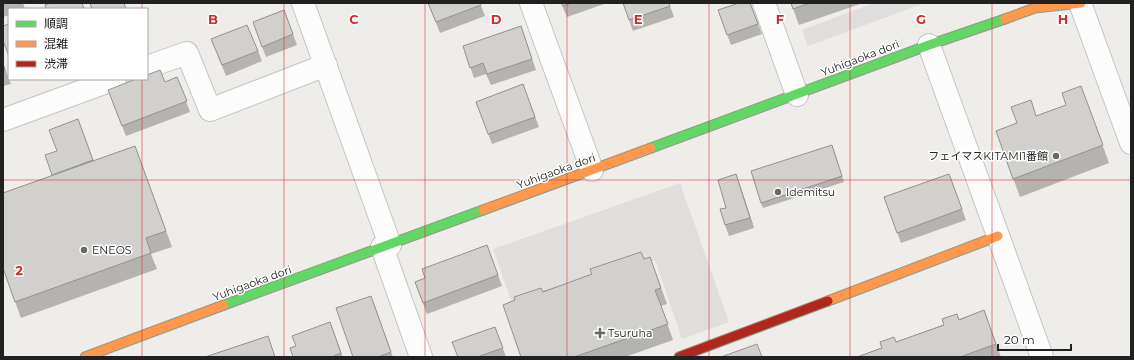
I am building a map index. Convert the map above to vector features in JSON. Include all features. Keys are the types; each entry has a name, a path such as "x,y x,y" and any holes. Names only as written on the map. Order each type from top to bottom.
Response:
{"street":[{"path":"304,3 386,246 421,357"},
{"path":"531,3 592,170"},
{"path":"764,3 797,95"},
{"path":"1080,3 1131,143"},
{"name":"Yuhigaoka dori","path":"85,357 929,45 1039,6 1080,3"},
{"path":"929,45 1042,357"},
{"path":"148,67 187,53 210,110 326,65"},
{"path":"3,120 112,80"},
{"path":"680,357 998,236"}],"shaded area":[{"path":"874,3 925,3 808,46 802,30"},
{"path":"680,183 729,322 682,339 655,260 514,309 493,249"}],"building":[{"path":"51,3 82,3 84,8 46,8 45,5"},
{"path":"90,3 124,3 126,8 92,8"},
{"path":"428,3 480,3 481,5 436,22"},
{"path":"561,3 572,3 563,6"},
{"path":"623,3 669,3 670,6 629,20"},
{"path":"739,3 750,3 758,24 727,35 718,10"},
{"path":"791,3 810,3 793,9"},
{"path":"284,10 293,34 262,47 253,22"},
{"path":"8,24 8,54 3,41 3,26"},
{"path":"247,25 258,51 222,65 211,39"},
{"path":"521,26 532,59 487,74 483,63 470,68 463,46"},
{"path":"160,70 165,82 177,77 187,101 122,126 108,90 133,80 148,80 148,75"},
{"path":"523,84 535,117 488,134 476,102"},
{"name":"フェイマスKITAMI1番館","path":"1081,86 1103,145 1013,179 996,131 1017,123 1011,107 1031,100 1036,116 1066,105 1062,93"},
{"path":"78,119 93,160 52,175 45,155 57,151 49,130"},
{"path":"832,145 842,176 761,203 751,171"},
{"path":"135,146 166,231 146,238 151,253 15,302 3,268 3,193"},
{"path":"736,174 750,218 725,225 720,209 726,208 718,180"},
{"path":"949,174 962,209 897,233 884,197"},
{"path":"487,245 498,275 423,303 415,282 425,278 422,269"},
{"path":"641,252 644,259 650,257 661,288 655,290 668,324 574,357 521,357 503,305 515,300 514,297 541,288 543,292 592,274 590,269"},
{"path":"371,296 391,352 378,357 353,357 336,308"},
{"path":"984,310 996,344 960,357 857,357 882,348 880,342 894,337 896,342 944,325 942,319 957,314 959,320"},
{"path":"330,322 341,353 334,357 293,357 290,348 296,346 292,336"},
{"path":"495,327 503,348 477,357 458,357 452,342"},
{"path":"268,336 275,357 205,357"},
{"path":"757,344 762,357 721,357"}],"traffic: fast":[{"path":"651,148 929,45 1005,19"},
{"path":"224,305 483,210"}],"traffic: slow":[{"path":"1005,19 1035,8 1081,3"},
{"path":"483,210 651,148"},
{"path":"828,301 998,236"},
{"path":"85,357 224,305"}],"traffic: jam":[{"path":"679,357 828,301"}],"place":[{"name":"フェイマスKITAMI1番館","path":"1056,156"},
{"name":"Idemitsu","path":"778,192"},
{"name":"ENEOS","path":"84,250"},
{"name":"Tsuruha","path":"600,333"}]}
